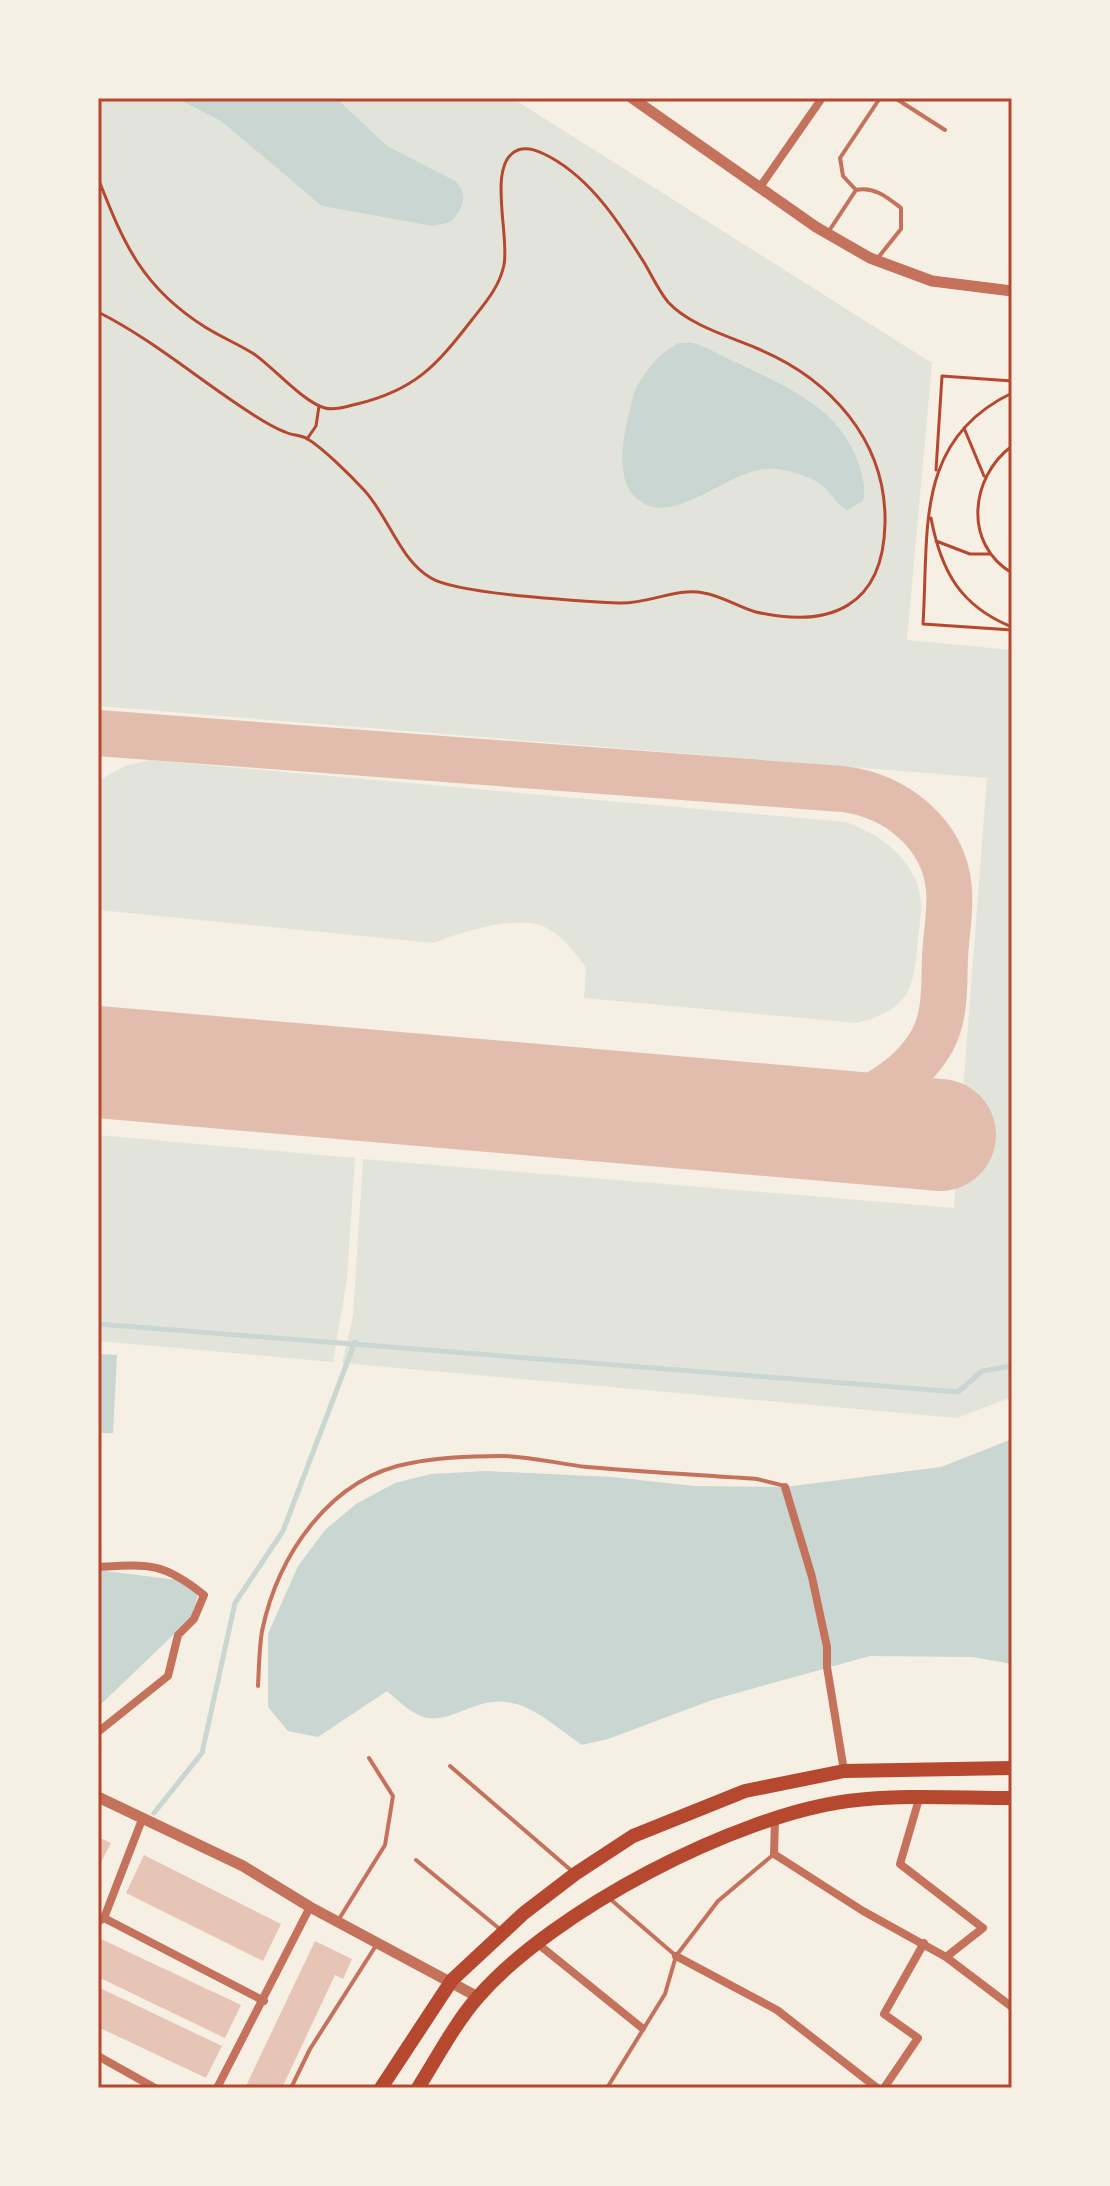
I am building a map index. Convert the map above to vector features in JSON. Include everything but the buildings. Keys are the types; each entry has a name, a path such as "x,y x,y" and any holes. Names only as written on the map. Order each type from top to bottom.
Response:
{"main road":[{"path":"381,2088 452,1980 503,1931 575,1874 633,1836 745,1791 844,1771 1012,1768"},
{"path":"418,2088 478,1997 538,1944 640,1875 775,1817 848,1801 1012,1798"}],"street":[{"path":"632,98 827,234 875,260 932,281 1012,291"},
{"path":"760,187 822,98"},
{"path":"785,1487 812,1577 827,1647 827,1667 844,1771"},
{"path":"98,1567 151,1564 180,1576 204,1595 194,1619 178,1635 168,1676 98,1732"},
{"path":"98,1797 243,1866 310,1907 452,1980 478,1997"},
{"path":"919,1799 900,1864 983,1928 946,1957"},
{"path":"143,1817 101,1920 264,2001"},
{"path":"775,1817 774,1854 863,1911 946,1957 1012,2007"},
{"path":"217,2088 310,1907"},
{"path":"884,2088 918,2038 884,2014 924,1943"},
{"path":"538,1944 642,2028"},
{"path":"676,1956 777,2010 877,2088"},
{"path":"98,2056 155,2088"}],"lane":[{"path":"856,190 843,176 840,158 880,98"},
{"path":"895,98 945,130"},
{"path":"856,190 871,189 901,208 901,229 875,260"},
{"path":"827,234 856,190"},
{"path":"258,1686 262,1632 276,1584 300,1541 329,1503 350,1487 380,1473 408,1463 506,1456 585,1466 757,1479 785,1487"},
{"path":"338,1921 385,1845 393,1796 369,1758"},
{"path":"450,1766 575,1874"},
{"path":"608,2088 665,1994 676,1956 718,1901 774,1854"},
{"path":"416,1860 503,1931"},
{"path":"607,1896 676,1956"},
{"path":"291,2088 317,2037 378,1942"}],"path":[{"path":"98,178 134,256 163,297 176,309 256,356 319,406 335,408 389,395 424,376 450,349 487,303 503,273 507,247 500,186 504,163 517,150 527,148 542,152 595,193 624,231 670,304 701,323 782,359 801,371 843,408 874,452 880,474 885,521 879,566 872,585 860,598 849,607 820,616 763,613 698,591 624,604 454,586 425,575 397,541 366,492 307,439 283,432 248,411 98,312"},
{"path":"1012,381 942,376 923,624 1012,628"},
{"path":"935,473 954,436 983,407 1012,393"},
{"path":"307,439 316,426 319,406"},
{"path":"964,426 984,476"},
{"path":"1012,446 998,456 984,476 977,500 978,526 991,554 1012,573"},
{"path":"930,515 939,555 959,591 991,618 1012,628"},
{"path":"936,541 970,554 991,554"}],"shaded area":[{"path":"98,98 512,98 932,363 907,640 1012,650 1012,1397 957,1418 342,1363 353,1316 363,1159 954,1208 987,778 98,706"},
{"path":"176,98 336,98 387,146 457,182 463,198 461,208 450,222 433,226 322,206 221,121"},
{"path":"679,343 693,343 707,348 775,381 817,407 849,442 863,479 863,501 847,510 818,482 776,469 740,476 684,503 667,507 650,506 635,497 628,487 622,463 624,435 633,397 651,366"},
{"path":"150,760 846,822 884,842 913,874 921,902 921,916 911,984 899,1003 888,1011 857,1023 584,998 586,967 568,945 545,927 521,922 490,926 434,943 98,910 98,781 125,766"},
{"path":"98,1135 355,1158 347,1279 333,1362 98,1341"},
{"path":"98,1354 117,1355 113,1433 98,1433"},
{"path":"1012,1439 1012,1664 973,1657 870,1656 712,1700 608,1739 582,1745 540,1715 510,1702 484,1704 440,1718 429,1718 412,1711 387,1691 318,1737 288,1731 268,1707 268,1634 298,1566 325,1530 356,1504 395,1483 431,1474 486,1471 612,1477 694,1486 785,1487 941,1467"},
{"path":"98,1570 177,1580 198,1595 191,1618 98,1707"}],"waterway":[{"path":"98,1324 958,1392 982,1371 1012,1366"},
{"path":"154,1813 202,1753 235,1603 283,1531 355,1342"}],"taxiway":[{"path":"98,733 842,789 880,799 914,820 938,851 945,869 949,906 940,1021 932,1041 920,1058 891,1085 838,1111 800,1123"}],"runway":[{"path":"98,1062 940,1135"}]}
